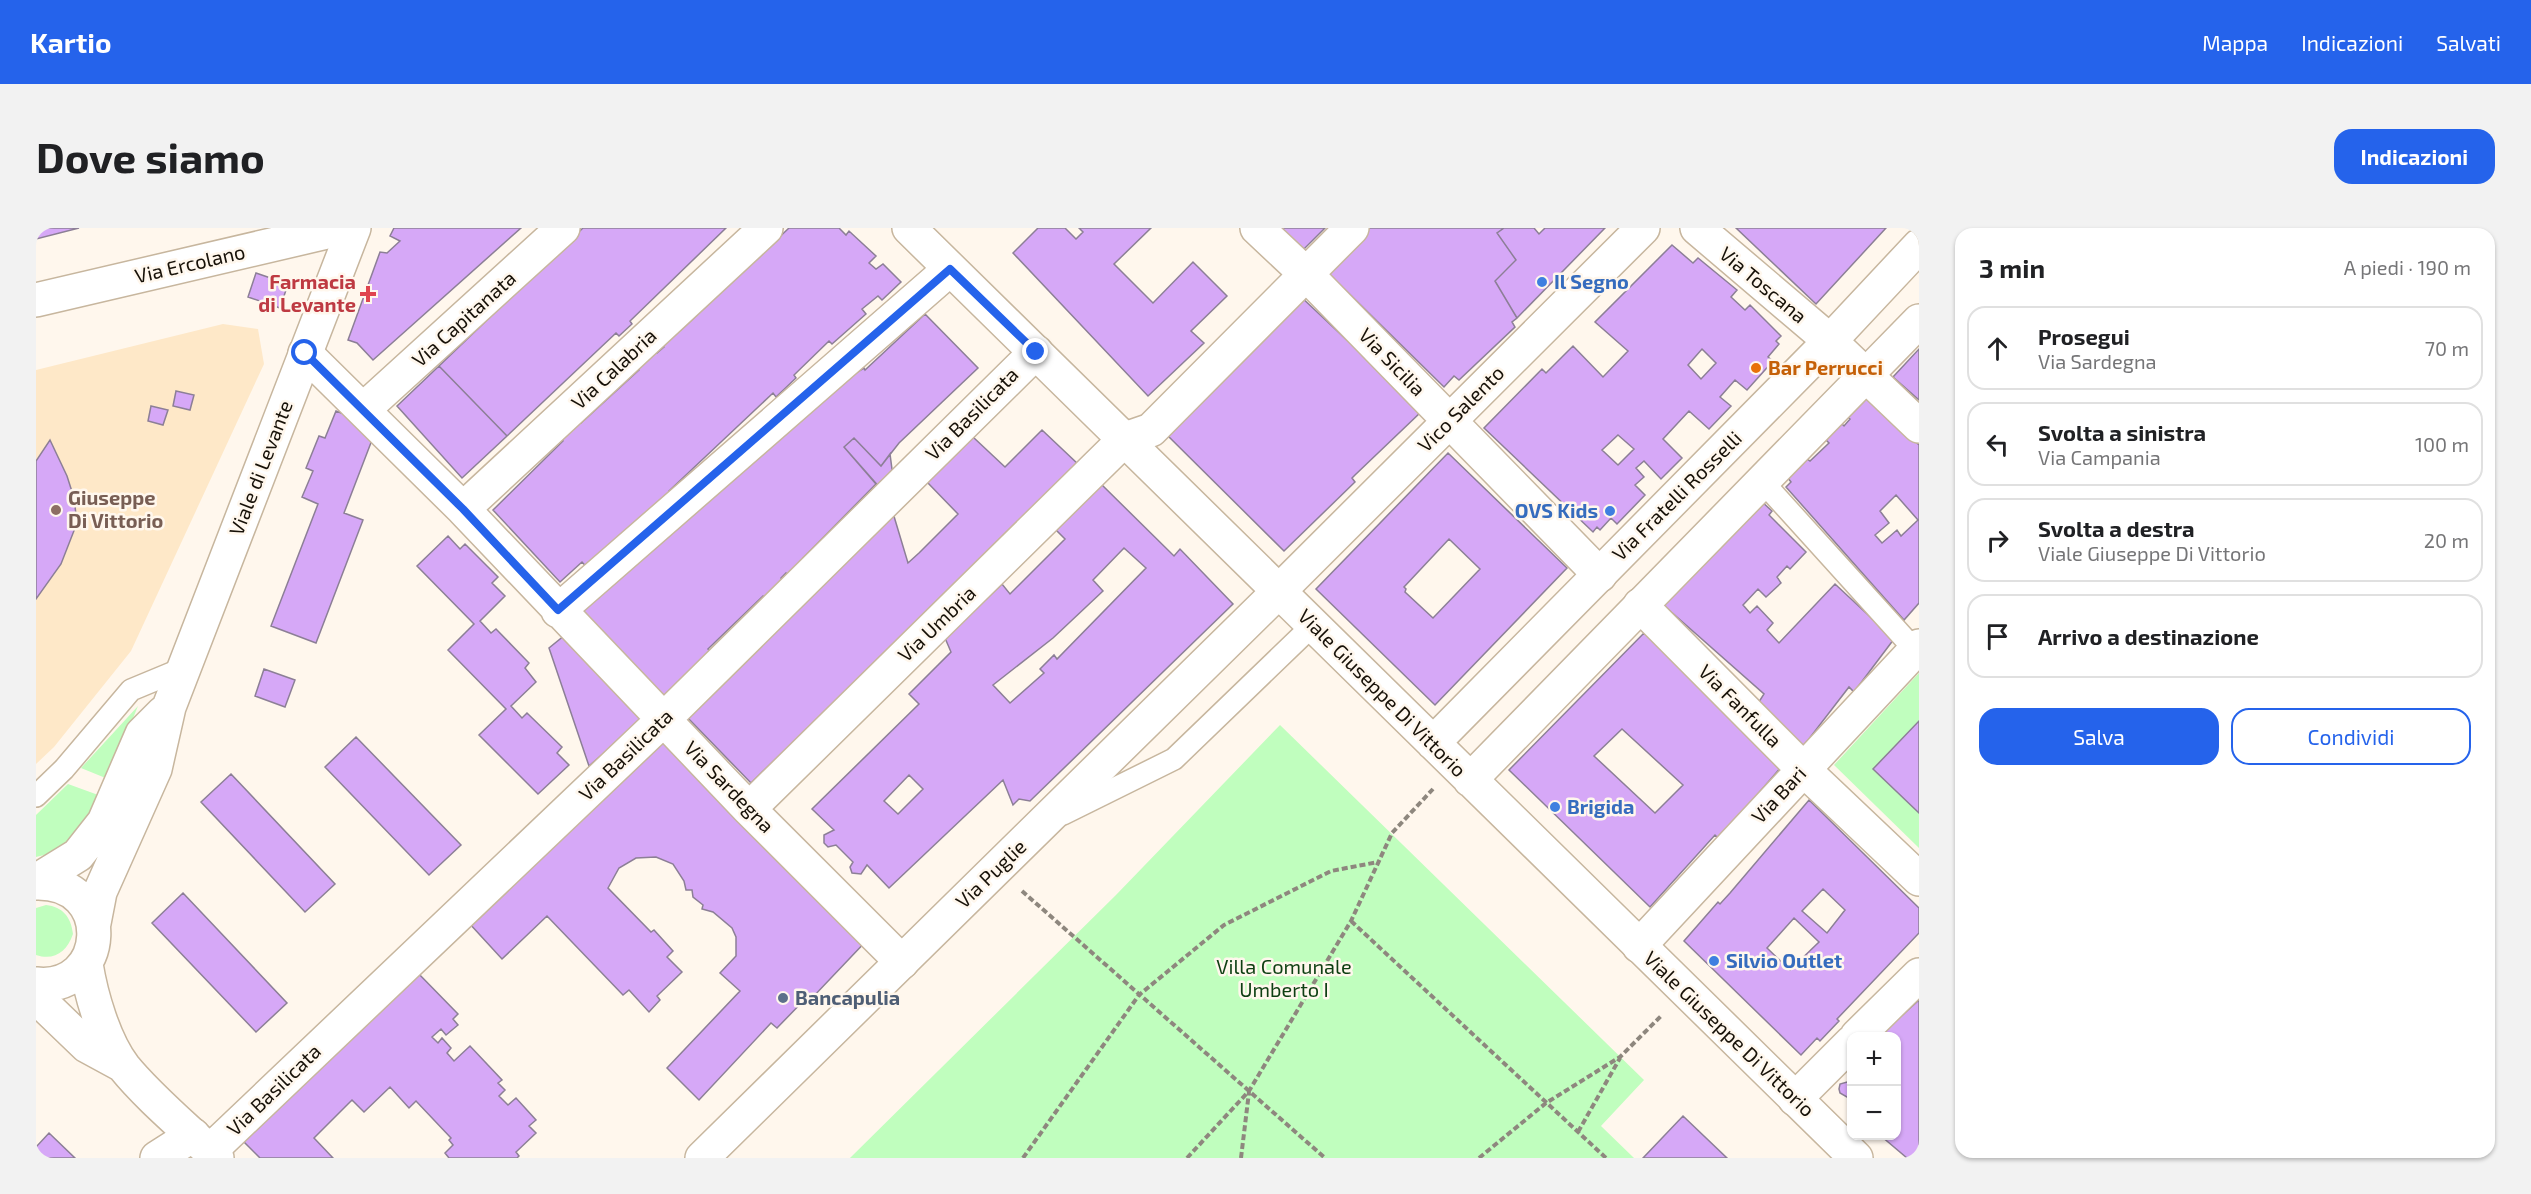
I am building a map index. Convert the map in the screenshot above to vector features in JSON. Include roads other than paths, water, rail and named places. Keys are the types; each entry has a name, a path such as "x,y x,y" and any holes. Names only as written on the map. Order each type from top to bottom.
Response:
{"street":[{"name":"Via Ercolano","path":"36,300 344,228"},
{"name":"Viale di Levante","path":"86,963 92,951 100,892 155,769 169,707 354,228"},
{"name":"Via Capitanata","path":"364,409 563,228"},
{"name":"Via Calabria","path":"463,509 766,228"},
{"name":"Viale Giuseppe Di Vittorio","path":"909,228 1856,1158"},
{"name":"Via Sicilia","path":"1257,228 1307,275 1600,575"},
{"path":"1125,439 1151,430 1352,228"},
{"name":"Vico Salento","path":"1279,591 1643,228"},
{"name":"Via Toscana","path":"1697,228 1830,341 1919,426"},
{"name":"Via Fratelli Rosselli","path":"1453,763 1600,575 1830,341 1919,246"},
{"path":"558,610 950,269"},
{"path":"1453,763 1640,605 1919,321"},
{"name":"Via Basilicata","path":"158,1158 206,1148 664,718 1036,352"},
{"name":"Via Sardegna","path":"305,353 463,509 748,808 902,962"},
{"name":"Via Umbria","path":"748,808 1125,439"},
{"name":"Via Puglie","path":"702,1158 1279,591"},
{"name":"Via Fanfulla","path":"1640,605 1803,769 1919,879"},
{"name":"Via Bari","path":"1639,946 1803,769 1912,642"},
{"name":"Viale di Levante","path":"36,882 78,855 104,822 142,734 169,707"},
{"path":"36,882 65,886 78,895 88,908 94,923"},
{"path":"86,963 91,993 122,1065"},
{"path":"36,984 61,982 86,963"},
{"path":"1861,1032 1919,975"},
{"path":"36,997 87,1046 122,1065 206,1148"},
{"path":"1795,1099 1847,1046"}],"lane":[{"path":"1762,481 1912,642"},
{"path":"1041,825 1173,759 1313,625"},
{"path":"36,796 64,769 131,690 184,668"}],"place":[{"name":"Il Segno","path":"1542,282"},
{"name":"Farmacia di Levante","path":"368,294"},
{"name":"Bar Perrucci","path":"1756,368"},
{"name":"Giuseppe Di Vittorio","path":"56,510"},
{"name":"OVS Kids","path":"1610,511"},
{"name":"Brigida","path":"1555,807"},
{"name":"Silvio Outlet","path":"1714,961"},
{"name":"Bancapulia","path":"783,998"}],"park label":[{"name":"Villa Comunale Umberto I","path":"1284,978"}]}
